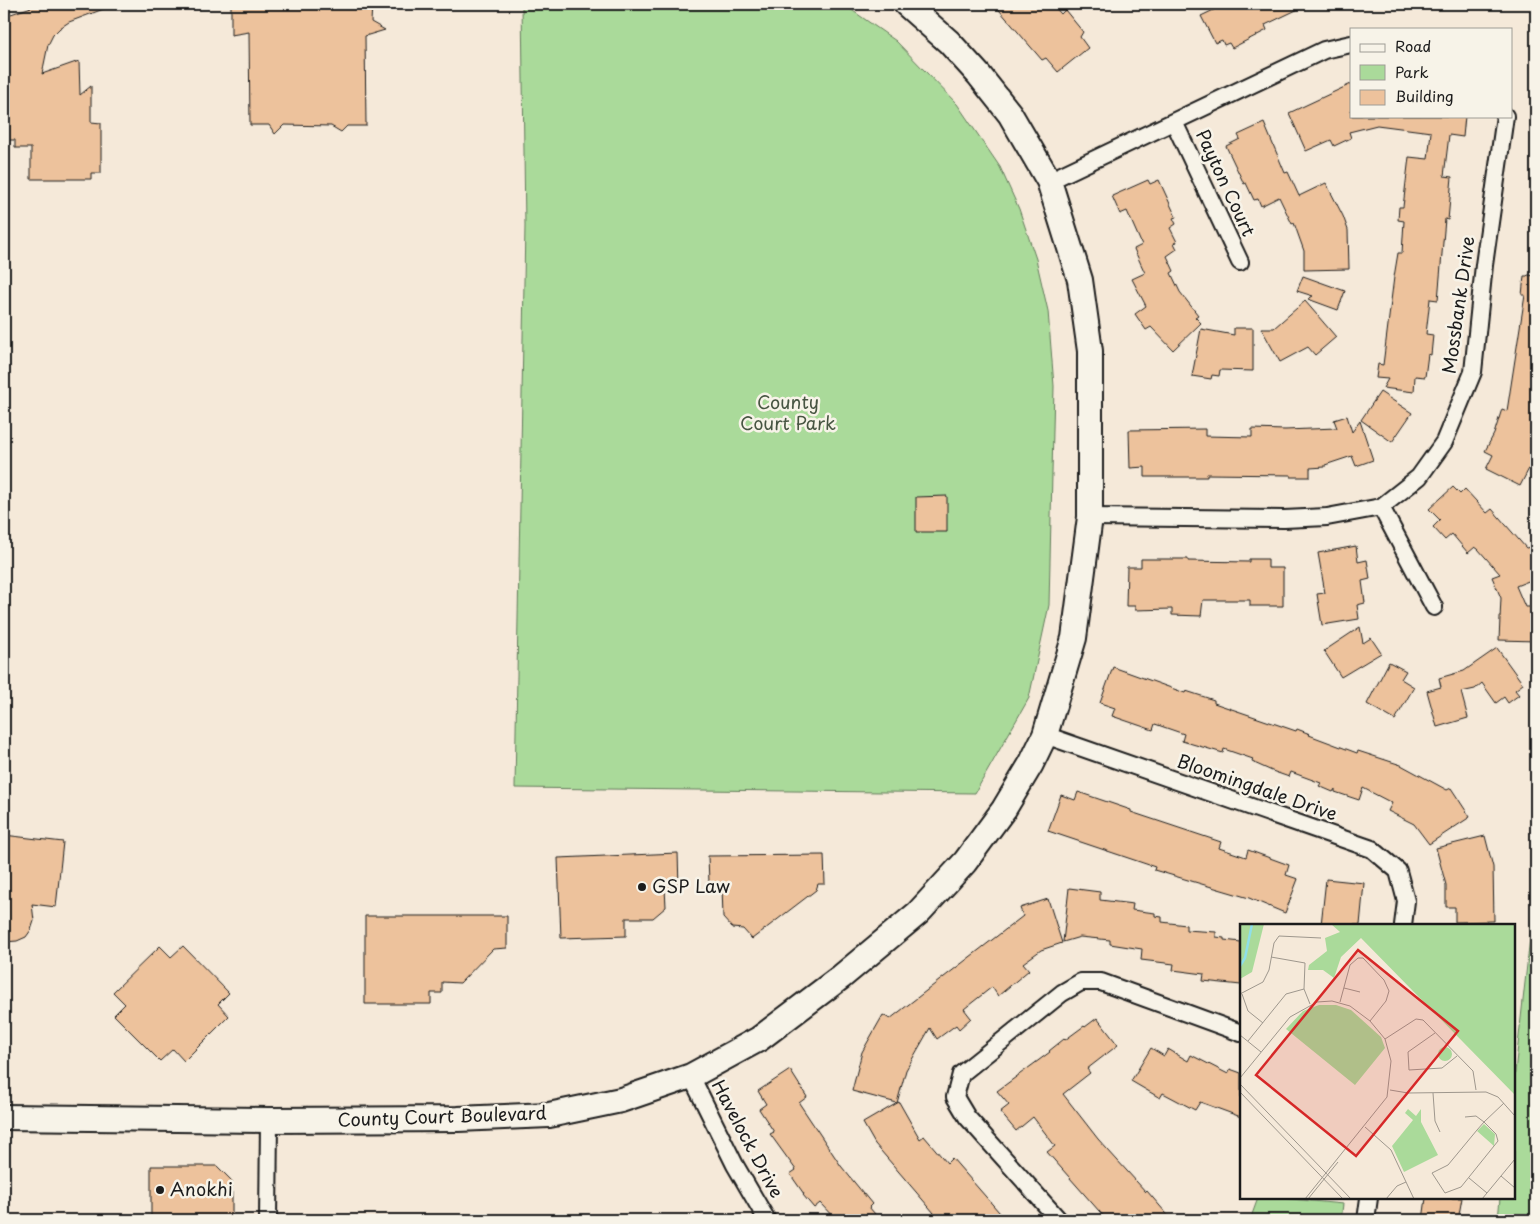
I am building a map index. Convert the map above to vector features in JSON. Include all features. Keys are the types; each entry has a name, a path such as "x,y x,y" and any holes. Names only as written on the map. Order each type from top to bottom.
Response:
{"street":[{"name":"County Court Boulevard","path":"4,1117 458,1120 549,1115 622,1100 691,1076 759,1039 841,977 918,913 965,862 1004,809 1031,764 1044,735 1074,638 1090,517 1090,351 1080,280 1049,180 1010,114 979,75 949,42 906,4"},
{"path":"1049,180 1324,50 1350,44"},
{"name":"Mossbank Drive","path":"1090,517 1318,518 1381,507 1419,477 1444,442 1474,372 1484,265 1505,118"},
{"name":"Payton Court","path":"1174,122 1240,262"},
{"path":"1381,507 1434,607"},
{"name":"Bloomingdale Drive","path":"1044,735 1372,849 1398,871 1406,901 1403,924"},
{"path":"1059,1220 967,1117 955,1097 961,1074 1062,993 1081,982 1101,982 1240,1033"},
{"name":"Havelock Drive","path":"691,1076 735,1165 767,1220"},
{"path":"268,1220 269,1120"},
{"path":"1366,1220 1369,1199"}],"green space":[{"name":"County Court Park","path":"522,4 843,4 896,41 957,104 1000,167 1019,209 1036,259 1048,311 1054,386 1049,605 1029,698 975,793 515,788 525,226"},
{"path":"1536,884 1536,1220 1498,1220 1500,1199 1515,1199 1515,1072"},
{"path":"1258,1199 1291,1199 1343,1204 1341,1220 1250,1220"}],"building":[{"path":"40,4 114,4 69,22 60,28 53,35 48,45 42,74 79,61 80,95 91,86 91,122 101,123 101,173 91,173 91,179 31,179 31,148 15,148 15,140 4,140 4,14 11,14"},
{"path":"231,4 372,4 371,22 385,30 365,36 366,126 347,126 341,132 331,126 284,125 275,134 269,125 250,125 249,32 231,35"},
{"path":"994,4 1052,4 1061,14 1065,10 1083,32 1080,37 1088,48 1058,72 1046,58 1042,60"},
{"path":"1226,4 1309,4 1265,25 1267,30 1232,48 1229,43 1224,45 1222,40 1215,43 1201,16"},
{"path":"1350,84 1350,118 1465,118 1463,137 1449,135 1444,176 1452,177 1448,220 1445,219 1438,300 1430,299 1426,334 1433,335 1431,355 1428,354 1425,377 1415,376 1414,392 1383,388 1388,379 1376,378 1378,364 1383,365 1398,253 1402,253 1404,221 1398,220 1399,207 1403,207 1409,157 1428,159 1431,132 1377,125 1349,132 1351,138 1334,146 1331,140 1306,151 1289,113"},
{"path":"1264,123 1285,173 1288,172 1299,196 1326,183 1348,230 1349,269 1304,270 1304,251 1294,223 1292,224 1279,197 1261,206 1258,199 1254,200 1246,183 1244,184 1226,146 1240,139 1238,135"},
{"path":"1148,180 1150,184 1159,180 1176,217 1173,218 1176,224 1170,228 1177,242 1174,243 1177,249 1167,256 1174,271 1171,273 1180,292 1198,315 1195,317 1201,323 1173,350 1151,327 1146,330 1135,314 1146,306 1132,279 1145,273 1134,249 1142,245 1127,211 1120,214 1112,196"},
{"path":"1303,276 1345,291 1338,310 1308,299 1313,296 1297,291"},
{"path":"1524,276 1536,276 1536,455 1520,486 1486,469 1493,455 1485,451 1494,434 1502,409 1507,411 1525,295 1522,295"},
{"path":"1305,301 1336,337 1315,355 1308,347 1280,362 1261,328 1274,328"},
{"path":"1234,328 1253,328 1253,371 1220,370 1219,376 1212,375 1211,379 1192,376 1201,329 1234,335"},
{"path":"1380,392 1412,413 1392,442 1361,420"},
{"path":"1347,416 1352,432 1360,421 1373,460 1356,466 1352,456 1325,465 1325,467 1310,468 1310,477 1207,474 1207,477 1145,477 1145,467 1130,468 1129,430 1205,429 1205,436 1252,437 1252,429 1337,428 1334,420"},
{"path":"1453,487 1460,494 1465,489 1487,513 1492,509 1526,548 1530,547 1536,562 1536,578 1516,586 1525,607 1536,607 1536,641 1499,640 1501,598 1492,577 1500,574 1478,549 1475,547 1468,553 1452,534 1445,540 1433,527 1440,520 1429,509"},
{"path":"947,496 947,532 916,532 916,497"},
{"path":"1356,546 1358,562 1367,560 1370,579 1362,581 1365,603 1357,605 1359,619 1322,625 1317,594 1325,593 1318,553"},
{"path":"1141,559 1249,562 1249,559 1268,559 1268,568 1283,568 1283,606 1250,606 1250,600 1203,600 1201,616 1172,615 1172,609 1135,610 1135,606 1126,606 1127,567 1141,567"},
{"path":"1360,627 1363,643 1371,638 1381,653 1341,677 1324,651"},
{"path":"1497,648 1523,684 1515,690 1519,695 1508,703 1504,697 1496,703 1482,683 1475,689 1461,692 1468,718 1437,727 1427,691 1441,687 1439,678 1464,671"},
{"path":"1389,662 1406,671 1401,679 1414,687 1395,720 1367,704"},
{"path":"1113,667 1185,693 1186,691 1214,700 1214,703 1296,731 1297,729 1357,753 1358,751 1401,765 1447,790 1451,788 1470,817 1429,844 1414,824 1388,811 1392,803 1363,788 1359,800 1335,792 1335,789 1333,792 1319,786 1321,783 1291,772 1289,777 1272,771 1252,762 1253,759 1224,749 1223,753 1182,741 1184,734 1155,724 1153,730 1112,716 1115,708 1100,703"},
{"path":"1078,792 1221,842 1219,848 1246,857 1248,850 1289,865 1286,875 1298,879 1285,913 1249,898 1154,870 1155,867 1048,831 1061,795 1075,800"},
{"path":"4,835 63,842 56,907 32,904 34,921 26,937 17,941 4,942"},
{"path":"1485,836 1493,867 1494,921 1455,922 1455,907 1446,907 1446,885 1436,848"},
{"path":"678,853 679,888 665,888 666,907 653,918 626,918 626,936 561,938 558,858"},
{"path":"824,855 825,884 818,884 816,890 752,939 743,929 732,928 723,918 722,885 709,883 708,856"},
{"path":"1326,879 1364,883 1360,924 1321,924"},
{"path":"1069,888 1100,892 1100,900 1133,904 1132,910 1155,913 1155,916 1162,917 1162,922 1186,925 1186,930 1216,932 1216,937 1240,942 1240,985 1203,981 1204,974 1173,970 1174,964 1141,960 1142,949 1110,944 1110,940 1080,937 1063,942"},
{"path":"1048,899 1062,943 1041,950 1023,963 1029,970 998,996 992,987 964,1009 971,1018 959,1029 956,1025 937,1039 930,1028 906,1070 897,1103 852,1091 862,1052 883,1015 890,1019 1023,916 1020,908"},
{"path":"365,916 507,916 507,948 493,949 460,983 442,982 442,993 431,993 431,1004 365,1004"},
{"path":"160,946 171,957 183,946 229,993 218,1004 229,1016 184,1061 173,1049 160,1061 114,1015 125,1004 113,992"},
{"path":"1097,1018 1118,1045 1087,1069 1090,1073 1063,1094 1098,1139 1172,1220 1107,1220 1047,1152 1055,1146 1033,1117 1016,1131 1000,1112 1009,1105 997,1091 1050,1052 1064,1039"},
{"path":"1151,1048 1164,1056 1168,1049 1188,1061 1191,1055 1228,1074 1230,1069 1240,1073 1240,1117 1200,1102 1195,1110 1163,1093 1160,1098 1131,1081"},
{"path":"790,1070 807,1097 799,1103 841,1166 872,1204 869,1207 875,1214 868,1220 836,1220 820,1203 814,1208 790,1174 796,1170 770,1134 774,1132 759,1109 766,1104 758,1091"},
{"path":"899,1102 920,1139 924,1136 947,1163 952,1158 1006,1220 925,1220 934,1213 875,1144 863,1123"},
{"path":"151,1166 217,1166 232,1181 232,1220 151,1220"},
{"path":"1426,1199 1462,1199 1458,1220 1423,1220"}],"place":[{"name":"GSP Law","path":"642,887"},
{"name":"Anokhi","path":"160,1190"}]}
